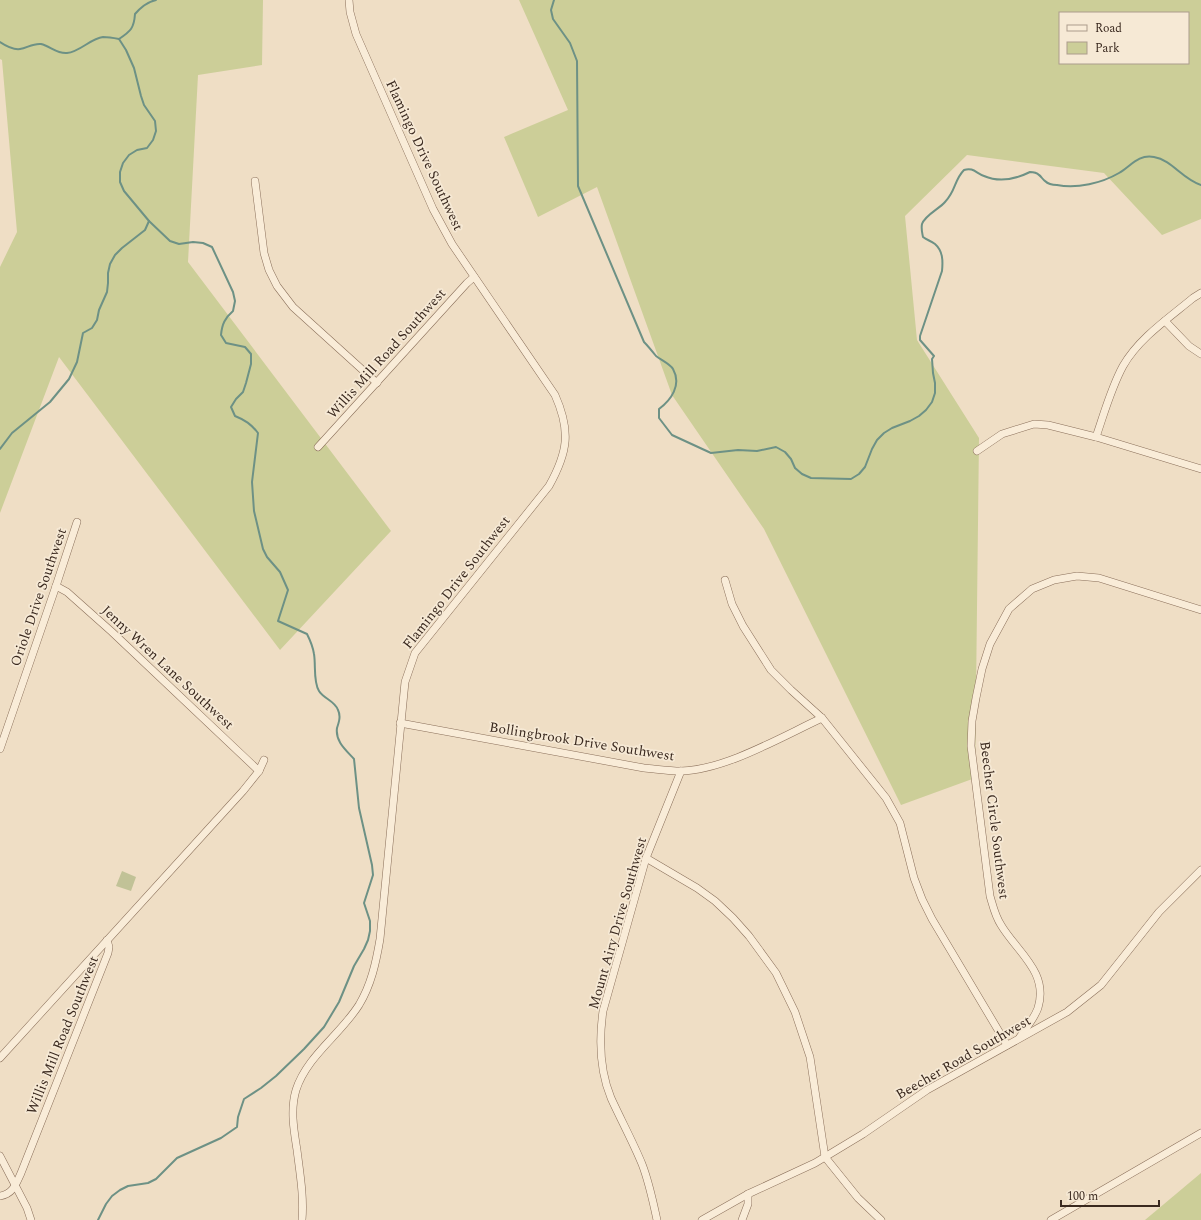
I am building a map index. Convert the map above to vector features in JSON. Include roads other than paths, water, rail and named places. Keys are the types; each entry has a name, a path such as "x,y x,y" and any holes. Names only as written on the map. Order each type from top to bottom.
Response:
{"street":[{"name":"Flamingo Drive Southwest","path":"302,1220 302,1184 293,1117 293,1104 300,1079 308,1067 358,1006 369,987 375,966 380,939 405,682 415,653 549,486 559,468 564,449 565,436 561,408 555,395 474,278 452,244 431,204 356,34 349,0"},
{"path":"255,181 264,253 269,270 277,286 293,307 377,382"},
{"name":"Willis Mill Road Southwest","path":"318,448 467,283 474,278"},
{"path":"1096,437 1116,382 1124,365 1141,342 1201,293"},
{"path":"1165,321 1189,346 1201,354"},
{"path":"977,451 1002,434 1011,430 1034,424 1048,425 1096,437 1201,469"},
{"name":"Oriole Drive Southwest","path":"0,749 77,522"},
{"name":"Beecher Circle Southwest","path":"1020,1037 1037,1010 1040,998 1040,986 1037,975 1032,966 1000,924 990,896 971,746 972,722 976,698 982,669 990,644 1003,619 1014,604 1032,589 1054,580 1077,576 1091,576 1099,578 1201,610"},
{"path":"725,580 732,604 743,626 771,670 822,718 893,808 900,823 914,878 922,899 932,919 1007,1045"},
{"name":"Jenny Wren Lane Southwest","path":"56,586 67,592 112,632 259,770"},
{"name":"Bollingbrook Drive Southwest","path":"400,723 644,768 681,771 706,767 734,759 822,718"},
{"name":"Willis Mill Road Southwest","path":"16,1185 108,954 109,946 107,940 244,791 259,770 264,760"},
{"name":"Mount Airy Drive Southwest","path":"657,1220 651,1190 642,1165 611,1096 604,1069 601,1045 603,1011 646,858 681,771"},
{"path":"646,858 697,888 715,901 749,936 776,973 795,1012 810,1057 825,1157 858,1198 881,1220"},
{"name":"Beecher Road Southwest","path":"702,1220 748,1194 815,1163 863,1134 927,1090 1067,1012 1101,985 1159,912 1201,870"},
{"path":"0,1058 107,940"},
{"path":"1051,1220 1201,1133"},
{"path":"0,1156 16,1185 32,1220"},
{"path":"0,1196 8,1195 16,1185"},
{"path":"742,1220 748,1204 748,1194"}],"waterway":[{"path":"119,39 131,29 137,11 147,3 156,0"},
{"path":"554,0 551,10 553,19 570,43 577,61 578,186 644,342 656,356 673,369 676,386 671,397 659,409 659,418 672,435 711,453 738,450 757,451 776,447 785,452 791,459 795,468 802,474 811,478 851,479 859,474 865,467 877,440 884,433 910,421 926,410 932,402 935,393 932,359 934,356 920,340 920,336 942,271 942,256 938,247 923,237 922,224 929,215 949,198 958,178 964,170 972,170 981,175 1002,180 1019,177 1032,172 1038,174 1049,184 1081,186 1112,177 1143,157 1154,157 1166,162 1188,179 1201,185"},
{"path":"0,42 15,49 41,44 60,52 67,53 72,52 99,38 105,37 119,39"},
{"path":"98,1220 106,1204 112,1196 120,1190 128,1186 148,1183 156,1179 177,1158 221,1138 237,1127 238,1117 244,1099 276,1076 324,1027 339,1002 354,966 368,940 370,921 364,903 373,875 359,808 354,759 342,746 338,738 337,728 339,712 337,707 321,694 317,687 315,678 314,651 307,634 278,621 288,590 280,572 267,557 263,549 254,511 252,482 258,433 248,423 235,416 231,407 243,392 251,364 251,354 245,347 226,343 221,335 224,322 233,311 235,301 233,292 212,247 203,243 193,242 179,244 170,241 149,221 124,191 120,182 120,172 123,163 129,155 137,150 147,148 153,140 156,131 155,121 144,105 134,68 119,39"},
{"path":"0,449 12,433 50,402 69,379 77,362 83,333 92,328 97,320 99,310 107,292 110,264 115,255 122,248 145,230 149,221"}]}
